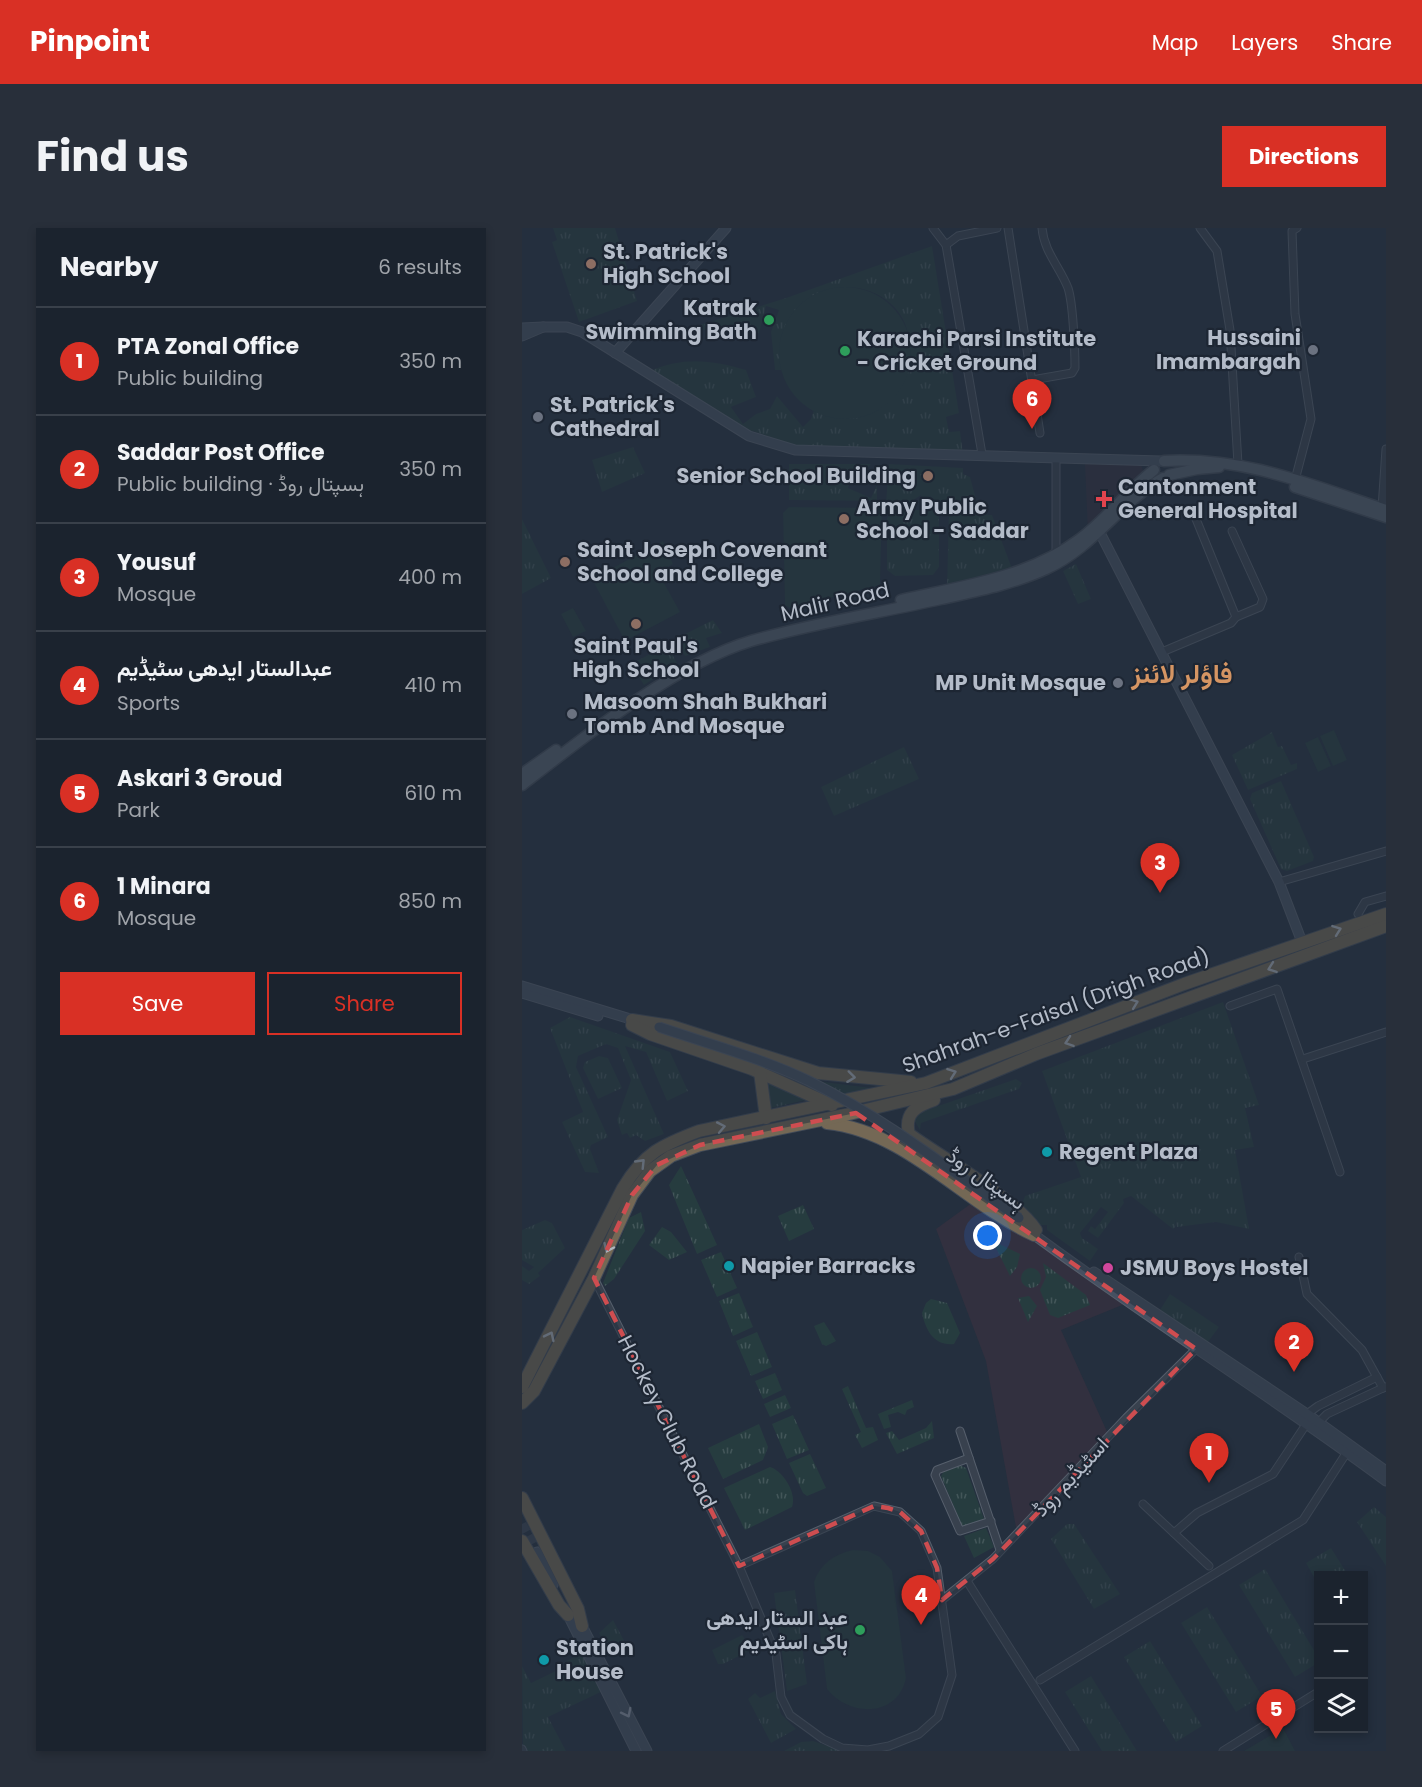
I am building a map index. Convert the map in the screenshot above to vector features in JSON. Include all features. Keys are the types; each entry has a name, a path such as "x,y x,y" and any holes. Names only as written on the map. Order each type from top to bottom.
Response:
{"highway":[{"name":"Shahrah-e-Faisal (Drigh Road)","path":"628,1191 643,1160 665,1144 699,1131 926,1083 1184,984 1386,914"},
{"name":"Shahrah-e-Faisal (Drigh Road)","path":"628,1191 670,1156 700,1145 953,1089 1035,1054 1386,926"},
{"path":"632,1022 671,1026 813,1071 880,1080 926,1083"},
{"path":"632,1022 650,1034 760,1072 832,1104"},
{"path":"813,1071 813,1094"},
{"path":"760,1072 766,1118"},
{"path":"953,1089 912,1110 907,1118 909,1134 1002,1198 1030,1221 1035,1233"},
{"path":"813,1121 867,1130 900,1149 1007,1222 1035,1233"},
{"path":"522,1403 534,1391 594,1278 628,1191"},
{"path":"522,1388 628,1191"},
{"path":"522,1377 534,1368"},
{"path":"522,1498 578,1609 582,1626"},
{"path":"522,1541 559,1605 568,1615"}],"main road":[{"path":"615,353 726,228"},
{"path":"522,336 543,327"},
{"path":"522,328 567,327 582,332 750,436 771,445 795,450 1140,459 1172,468 1166,477"},
{"path":"1158,465 1197,459 1238,464 1295,480 1385,512"},
{"path":"1158,465 1156,475 1166,477 1209,467 1236,470 1385,512"},
{"name":"Malir Road","path":"522,785 642,698 686,671 738,646 1028,577 1077,551 1158,465"},
{"name":"Malir Road","path":"522,774 584,730 692,661 749,636 999,577 1056,555 1098,528 1166,477"},
{"path":"1098,528 1279,882 1302,942"},
{"name":"ہسپتال روڈ","path":"522,986 632,1022 724,1047 810,1082 883,1124 1196,1349 1307,1419 1319,1422 1386,1471"},
{"name":"ہسپتال روڈ","path":"522,993 632,1022"},
{"name":"ہسپتال روڈ","path":"1035,1233 1307,1419 1386,1480"},
{"path":"636,1751 568,1615 540,1550 646,1751"}],"street":[{"path":"933,228 946,245 982,454"},
{"path":"946,245 958,236 997,228"},
{"path":"1008,228 1040,433"},
{"path":"1032,380 1072,372 1076,368 1071,303 1067,287 1054,266 1043,239 1042,228"},
{"path":"1200,228 1217,251 1230,330 1238,464"},
{"path":"1295,480 1311,419 1295,314 1292,231 1297,228"},
{"path":"1385,512 1386,449"},
{"path":"1056,458 1056,555"},
{"path":"1196,519 1236,617"},
{"path":"1162,652 1231,623 1236,617 1260,607 1263,599 1232,531"},
{"path":"1279,882 1386,851"},
{"path":"1358,914 1365,902 1386,896"},
{"path":"1230,1006 1277,989 1340,1172"},
{"path":"1303,1059 1386,1032"},
{"path":"1299,1257 1307,1294 1313,1303 1357,1344 1384,1387 1327,1414 1319,1422"},
{"name":"Hockey Club Road","path":"594,1278 739,1566 776,1654 784,1707 790,1715 809,1730 842,1748 868,1750 889,1746 919,1734 938,1717 952,1675 937,1568 930,1547 900,1512 874,1506 739,1566"},
{"name":"اسٹیڈیم روڈ","path":"942,1600 967,1581 1000,1550 1126,1418 1196,1349"},
{"path":"1174,1533 1197,1513 1274,1474 1307,1419 1318,1406 1377,1377"},
{"path":"960,1431 1000,1550"},
{"path":"1040,1680 1302,1520 1347,1452"},
{"path":"969,1458 937,1470 936,1476 960,1531 991,1521"},
{"path":"1143,1504 1209,1566"},
{"path":"967,1581 1075,1751"},
{"path":"1223,1751 1314,1694"}],"highlighted area":[{"path":"856,1113 1196,1349 993,1559 942,1600 937,1568 921,1531 900,1512 888,1508 874,1506 739,1566 594,1278 632,1195 657,1165 700,1145"}],"shaded area":[{"name":"Cantonment General Hospital","path":"1085,464 1141,465 1145,477 1088,532"},
{"path":"976,1200 1127,1303 1061,1330 1109,1436 1017,1533 986,1361 936,1229"}],"green space":[{"path":"553,228 615,228 637,301 579,322 552,242 557,240"},
{"path":"932,246 959,413 946,417 949,432 960,431 963,454 801,448 753,431 752,434 649,372 673,364 697,361 746,370 756,397 731,407 743,424 756,414 770,409 777,396 803,427 811,419 814,410 846,418 873,412 894,396 906,373 910,347 904,321 887,301 858,288 828,290 808,298 795,310 786,325 781,342 782,370 775,370 771,332 779,310 766,306 759,333 687,329 786,298"},
{"name":"Karachi Parsi Institute - Cricket Ground","path":"845,287 870,292 891,307 906,328 911,353 906,378 891,399 870,414 845,419 820,414 799,399 784,378 779,353 784,328 799,307 820,292"},
{"path":"633,447 645,473 602,492 592,460"},
{"path":"789,464 871,464 867,469 862,467 860,472 853,470 848,488 871,498 877,485 877,501 789,500"},
{"path":"889,464 963,468 963,474 970,477 976,499 967,499 967,503 941,505 930,496 929,499 922,499 921,495 909,503 898,503 898,500 886,503"},
{"path":"789,507 882,508 880,585 790,608 785,605 783,513"},
{"path":"895,510 933,510 939,515 939,567 933,575 895,576 887,570 887,518"},
{"path":"949,512 992,515 1014,574 947,586"},
{"path":"522,519 551,578 522,594"},
{"path":"663,541 673,564 658,572 680,612 625,641 592,579"},
{"path":"1076,564 1091,599 1078,604 1063,571"},
{"path":"573,608 586,631 573,637 561,614"},
{"path":"713,620 722,633 706,638 710,647 685,656 675,639"},
{"path":"667,645 677,663 644,685 631,664"},
{"path":"1334,730 1347,760 1333,766 1320,736"},
{"path":"1272,732 1278,747 1282,746 1291,765 1297,763 1297,769 1248,790 1232,755"},
{"path":"1318,737 1331,766 1318,772 1305,743"},
{"path":"904,747 919,779 834,816 821,787"},
{"path":"1281,781 1314,857 1313,861 1287,871 1281,869 1250,799 1252,793"},
{"path":"1223,1002 1259,1105 1245,1108 1254,1147 1235,1150 1249,1229 1216,1222 1177,1227 1175,1219 1176,1226 1173,1229 1131,1196 1123,1199 1124,1203 1098,1238 1088,1231 1091,1226 1095,1229 1108,1212 1101,1207 1080,1233 1082,1238 1098,1249 1090,1261 1047,1230 1047,1225 1039,1225 1019,1212 1025,1196 1081,1177 1042,1071"},
{"path":"570,1017 670,1052 688,1091 667,1101 646,1052 625,1046 664,1134 645,1141 636,1135 630,1138 627,1133 622,1135 617,1120 631,1080 618,1048 606,1044 578,1056 576,1067 608,1137 591,1145 590,1149 599,1173 585,1172 562,1122 583,1112 550,1028"},
{"path":"599,1056 608,1058 622,1088 598,1099 583,1068 585,1062"},
{"path":"763,1078 814,1098 771,1108"},
{"path":"1016,1079 1022,1083 1019,1089 921,1123 920,1130 914,1120 918,1113"},
{"path":"816,1081 871,1088 841,1095"},
{"path":"681,1166 717,1245 697,1254 669,1185"},
{"path":"803,1205 814,1229 789,1241 778,1216"},
{"path":"641,1212 645,1231 614,1279 605,1286 603,1283 629,1218"},
{"path":"545,1220 552,1223 565,1248 538,1273 540,1276 529,1284 522,1280 522,1266 529,1271 534,1267 522,1260 522,1230"},
{"path":"662,1227 671,1232 687,1252 669,1260 649,1245"},
{"path":"995,1242 1020,1254 1017,1267 1010,1276 994,1244 983,1249"},
{"path":"721,1252 737,1288 717,1297 701,1260"},
{"path":"1043,1263 1086,1295 1090,1305 1058,1318 1050,1315 1040,1290 1046,1277"},
{"path":"1031,1268 1038,1271 1041,1278 1038,1285 1031,1288 1024,1285 1021,1278 1024,1271"},
{"path":"739,1293 753,1327 733,1336 719,1301"},
{"path":"1170,1294 1219,1327 1208,1342 1160,1310"},
{"path":"1029,1296 1037,1306 1028,1322 1018,1298"},
{"path":"931,1299 947,1303 960,1333 954,1344 941,1343 936,1340 926,1326 922,1313 926,1303"},
{"path":"824,1322 836,1341 826,1346 822,1344 814,1326"},
{"path":"757,1332 772,1367 751,1376 736,1341"},
{"path":"775,1373 782,1390 763,1399 755,1381"},
{"path":"848,1386 866,1428 873,1427 878,1440 862,1448 855,1435 861,1432 842,1389"},
{"path":"785,1395 791,1408 770,1417 764,1404"},
{"path":"912,1400 914,1407 907,1410 905,1415 898,1412 888,1415 891,1427 884,1429 878,1414"},
{"path":"793,1415 809,1450 787,1459 772,1424"},
{"path":"932,1421 934,1438 897,1454 886,1433 892,1431 899,1440 926,1428"},
{"path":"759,1424 768,1447 763,1460 723,1479 708,1448"},
{"path":"810,1454 826,1488 807,1496 803,1493 789,1463"},
{"path":"959,1465 966,1468 984,1519 963,1528 941,1476 944,1471"},
{"path":"770,1467 780,1473 788,1483 793,1501 792,1507 745,1530 724,1488"},
{"path":"1374,1507 1386,1517 1386,1566 1357,1522"},
{"path":"1067,1524 1074,1524 1120,1594 1094,1609 1051,1539"},
{"path":"986,1528 994,1547 974,1558 964,1536"},
{"path":"1331,1548 1345,1571 1314,1571 1314,1577 1306,1563"},
{"path":"853,1550 868,1551 880,1557 892,1571 906,1678 901,1691 894,1700 872,1709 860,1709 848,1705 827,1689 814,1582 824,1565 840,1554"},
{"path":"1265,1569 1314,1650 1314,1665 1295,1677 1239,1585"},
{"path":"795,1590 807,1684 787,1691 774,1593"},
{"path":"1207,1607 1262,1696 1236,1712 1181,1623"},
{"path":"613,1620 627,1646 610,1653 599,1633"},
{"path":"742,1635 750,1646 749,1651 723,1664 718,1664 712,1650"},
{"path":"1150,1641 1202,1726 1176,1742 1124,1657"},
{"path":"586,1651 605,1690 548,1717 566,1751 523,1751 522,1666 531,1683 566,1666 564,1662"},
{"path":"1091,1676 1137,1751 1102,1751 1065,1692"},
{"path":"775,1691 781,1714 796,1729 771,1743 748,1699 755,1693 760,1698"},
{"path":"1283,1728 1295,1751 1244,1751"},
{"path":"813,1741 843,1751 784,1751 801,1742"}],"tunnel":[{"path":"522,1524 537,1552"}],"place":[{"name":"St. Patrick's High School","path":"591,264"},
{"name":"Katrak Swimming Bath","path":"769,320"},
{"name":"Hussaini Imambargah","path":"1313,350"},
{"name":"Karachi Parsi Institute - Cricket Ground","path":"845,351"},
{"name":"St. Patrick's Cathedral","path":"538,417"},
{"name":"1 Minara","path":"1032,429"},
{"name":"Senior School Building","path":"928,476"},
{"name":"Cantonment General Hospital","path":"1104,499"},
{"name":"Army Public School - Saddar","path":"844,519"},
{"name":"Saint Joseph Covenant School and College","path":"565,562"},
{"name":"Saint Paul's High School","path":"636,624"},
{"name":"MP Unit Mosque","path":"1118,683"},
{"name":"Masoom Shah Bukhari Tomb And Mosque","path":"572,714"},
{"name":"Yousuf","path":"1160,893"},
{"name":"Regent Plaza","path":"1047,1152"},
{"name":"Napier Barracks","path":"729,1266"},
{"name":"JSMU Boys Hostel","path":"1108,1268"},
{"name":"Saddar Post Office","path":"1294,1372"},
{"name":"PTA Zonal Office","path":"1209,1483"},
{"name":"عبدالستار ایدھی سٹیڈیم","path":"921,1625"},
{"name":"عبد الستار ایدھی ہاکی اسٹیدیم","path":"860,1630"},
{"name":"Station House","path":"544,1660"},
{"name":"Askari 3 Groud","path":"1276,1739"}],"district":[{"name":"فاؤلر لائنز","path":"1182,674"}]}
